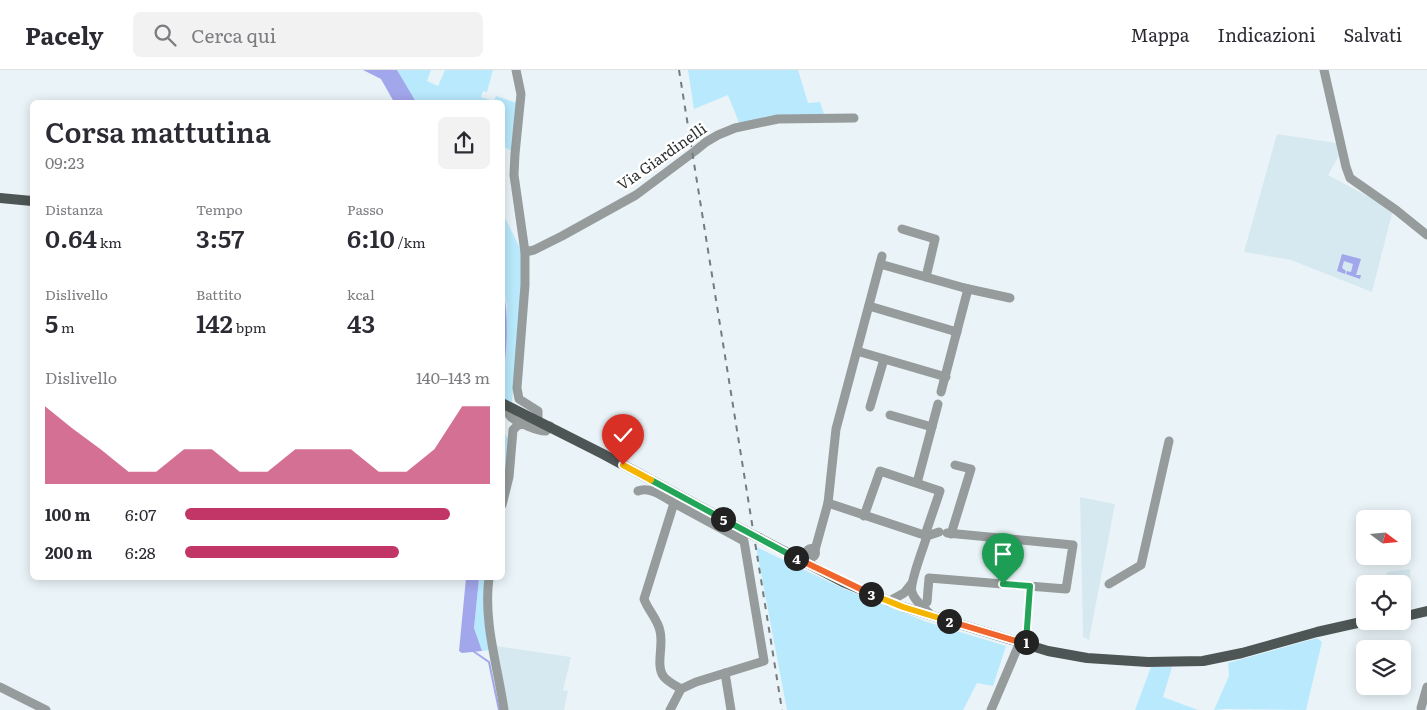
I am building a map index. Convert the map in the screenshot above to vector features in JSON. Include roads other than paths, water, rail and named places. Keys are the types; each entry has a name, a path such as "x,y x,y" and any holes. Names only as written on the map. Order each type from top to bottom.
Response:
{"main road":[{"path":"0,198 30,201"},
{"path":"505,404 550,426 822,572 888,602 1058,653 1087,658 1148,662 1204,661 1356,623"}],"street":[{"path":"516,70 522,94 514,175 525,252 525,285 517,388 519,399 538,411 538,420"},
{"path":"1324,70 1350,178 1396,210 1427,235"},
{"name":"Via Giardinelli","path":"525,252 534,250 562,236 636,195 706,142 735,128 778,119 854,118"},
{"path":"902,229 935,239 926,277"},
{"path":"881,260 926,277 1010,298"},
{"path":"881,260 968,289"},
{"path":"814,550 828,503 836,429 881,260"},
{"path":"942,392 968,289"},
{"path":"869,306 957,332"},
{"path":"857,351 946,376"},
{"path":"870,407 884,359"},
{"path":"917,483 938,404"},
{"path":"505,409 511,417 545,432 550,426"},
{"path":"890,416 932,427"},
{"path":"505,491 513,430 518,424 525,424"},
{"path":"1109,584 1141,565 1169,441"},
{"path":"946,533 971,470 955,465"},
{"path":"864,516 880,471 940,491 909,589 908,603 903,607"},
{"path":"638,492 643,489 649,490 744,541 764,661 681,688 670,710"},
{"path":"674,503 644,599 660,630 662,648 660,671 665,679 681,688"},
{"path":"828,503 926,536 946,533 1073,545 1066,589 929,578 927,602"},
{"path":"1003,584 1007,540"},
{"path":"489,580 487,593 489,618 504,710"},
{"path":"991,710 1023,643 1030,586"},
{"path":"888,602 909,589"},
{"path":"909,589 932,616"},
{"path":"725,673 731,710"},
{"path":"0,687 46,710"},
{"path":"1420,708 1427,687"}],"water":[{"path":"363,70 397,70 415,100 393,100 381,79"},
{"path":"1342,254 1361,259 1356,275 1361,275 1360,279 1346,274 1347,271 1351,272 1353,264 1344,261 1342,268 1346,271 1345,274 1337,271"},
{"path":"505,301 507,333 505,365"},
{"path":"466,580 479,580 474,628 482,651 462,653 459,651"}],"waterway":[{"path":"473,651 489,662 499,710"}],"railway":[{"path":"679,70 782,710"}]}
